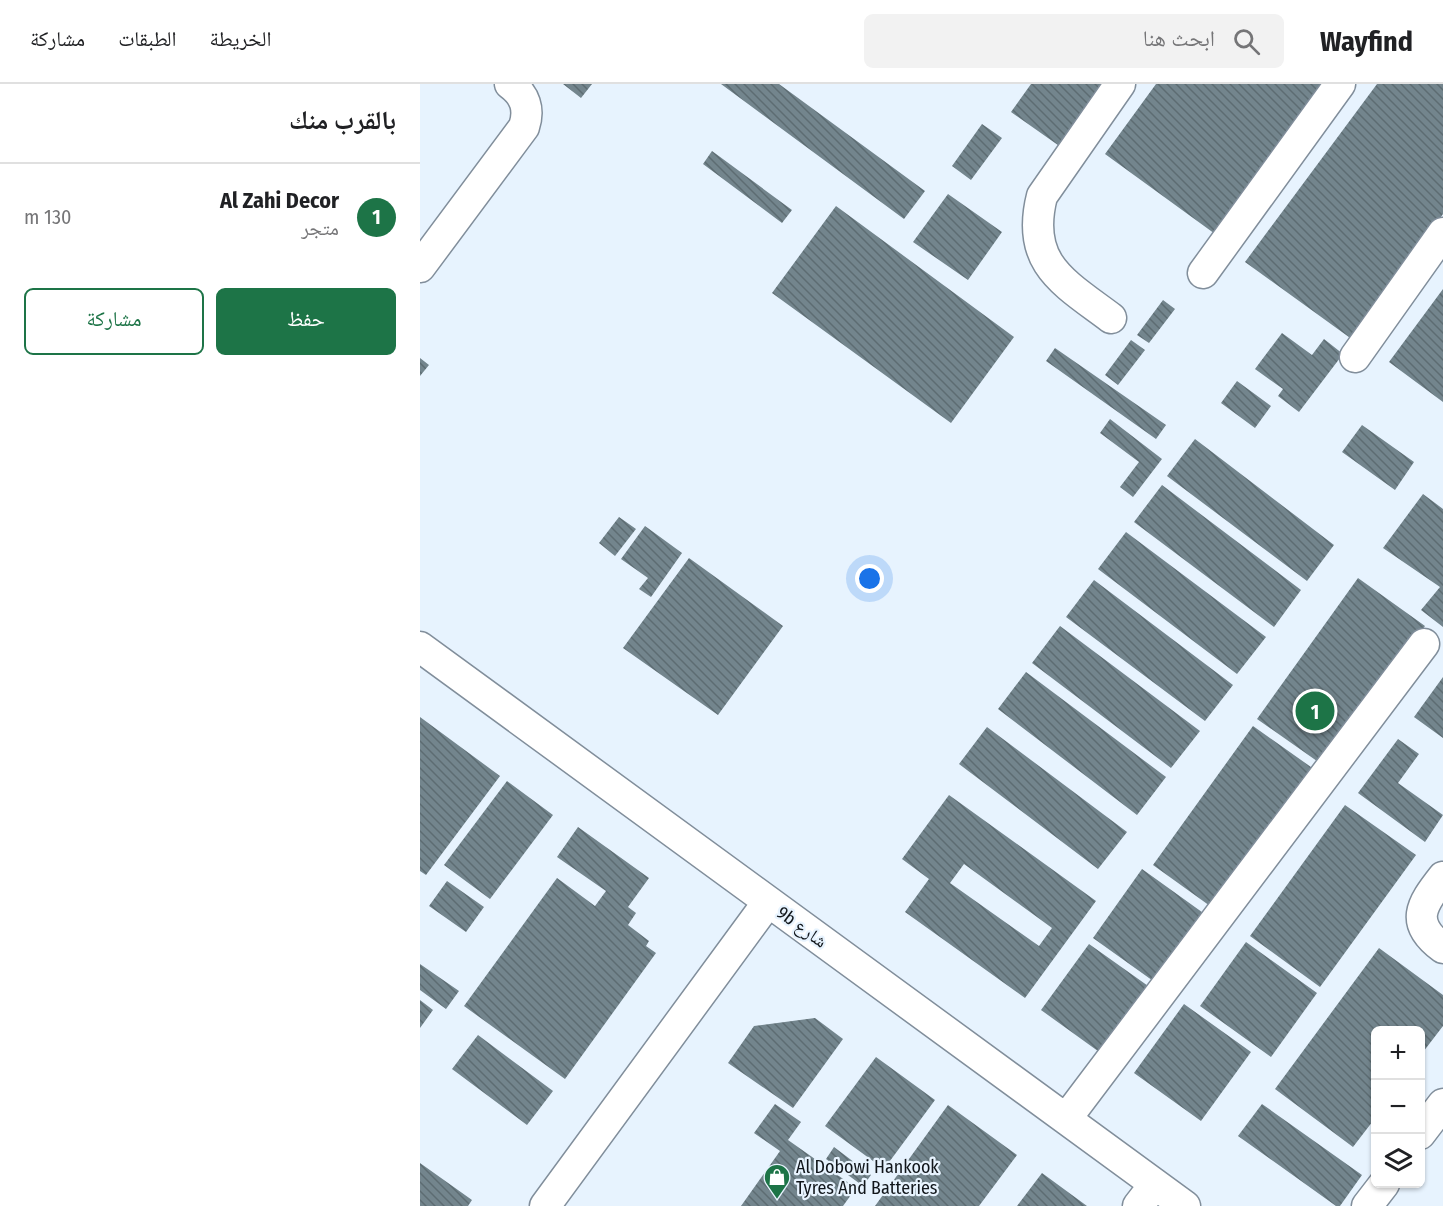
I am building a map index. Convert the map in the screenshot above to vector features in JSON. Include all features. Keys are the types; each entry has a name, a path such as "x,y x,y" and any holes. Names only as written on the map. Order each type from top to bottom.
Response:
{"lane":[{"path":"420,267 524,127 525,103 518,89 510,84"},
{"path":"1111,318 1059,279 1045,261 1038,240 1036,217 1042,196 1120,84"},
{"path":"1203,273 1340,84"},
{"path":"1355,357 1443,233"},
{"path":"1066,1119 1424,645"},
{"name":"9b شارع","path":"420,647 1066,1119 1146,1195 1185,1206"},
{"path":"1443,876 1426,898 1421,914 1429,938 1443,948"},
{"path":"545,1206 768,902"},
{"path":"1425,1127 1443,1104"},
{"path":"1367,1206 1381,1188"}],"building":[{"path":"563,84 592,84 581,98"},
{"path":"721,84 779,84 925,191 904,219"},
{"path":"1031,84 1111,84 1065,150 1011,112"},
{"path":"1156,84 1335,84 1222,239 1105,154"},
{"path":"1377,84 1443,84 1443,214 1353,340 1245,262"},
{"path":"982,124 1002,138 971,180 952,166"},
{"path":"712,151 792,210 782,223 703,164"},
{"path":"948,194 1002,232 968,280 913,242"},
{"path":"836,206 1014,337 951,423 772,293"},
{"path":"1443,289 1443,402 1389,362"},
{"path":"1163,300 1175,309 1149,343 1137,335"},
{"path":"1282,333 1312,355 1324,339 1343,354 1299,412 1278,396 1283,389 1255,369"},
{"path":"1131,340 1145,350 1118,385 1105,375"},
{"path":"1055,348 1166,425 1156,439 1046,361"},
{"path":"420,358 429,365 420,376"},
{"path":"1237,381 1271,406 1255,428 1221,403"},
{"path":"1110,419 1162,459 1133,497 1120,487 1139,462 1100,433"},
{"path":"1362,425 1414,462 1395,490 1342,452"},
{"path":"1195,439 1334,545 1307,581 1167,476"},
{"path":"1162,485 1301,590 1274,627 1134,522"},
{"path":"1423,494 1443,509 1443,627 1421,610 1440,587 1383,548"},
{"path":"619,517 636,529 615,556 599,543"},
{"path":"645,526 682,553 651,597 639,589 648,578 621,559"},
{"path":"1126,532 1266,637 1237,674 1098,569"},
{"path":"689,558 783,626 718,715 623,648"},
{"path":"1358,578 1425,626 1324,766 1257,719"},
{"path":"1094,580 1233,685 1205,721 1066,617"},
{"path":"1060,626 1200,731 1171,768 1032,663"},
{"path":"1026,672 1166,777 1137,815 998,709"},
{"path":"1443,677 1443,738 1414,717"},
{"path":"420,717 500,776 426,875 420,871"},
{"path":"1253,726 1318,772 1217,911 1153,865"},
{"path":"987,727 1127,832 1098,869 959,764"},
{"path":"1398,739 1419,754 1398,783 1443,815 1425,842 1358,793"},
{"path":"507,781 553,815 490,899 444,865"},
{"path":"949,795 1096,901 1025,998 905,912 929,879 902,859","holes":["964,864 1052,928 1039,946 950,883"]},
{"path":"1345,805 1416,855 1320,987 1250,936"},
{"path":"578,827 649,878 628,907 636,913 628,925 649,941 646,946 656,953 565,1079 464,1006 557,878 595,906 606,891 557,857"},
{"path":"1142,869 1213,920 1163,988 1093,938"},
{"path":"447,881 484,907 466,932 429,906"},
{"path":"1246,942 1317,993 1271,1057 1200,1006"},
{"path":"1089,944 1158,993 1109,1059 1041,1010"},
{"path":"1379,948 1443,995 1443,1026 1425,1049 1425,1026 1371,1026 1371,1124 1353,1147 1275,1089"},
{"path":"420,964 459,991 446,1009 420,990"},
{"path":"420,1000 433,1010 420,1028"},
{"path":"1184,1004 1251,1052 1201,1121 1134,1073"},
{"path":"815,1018 843,1039 793,1108 728,1063 754,1026"},
{"path":"478,1035 553,1091 527,1125 452,1069"},
{"path":"876,1057 935,1100 884,1169 825,1126"},
{"path":"775,1104 801,1122 788,1140 856,1188 843,1206 741,1206 780,1151 754,1133"},
{"path":"1262,1104 1362,1175 1340,1206 1336,1206 1238,1136"},
{"path":"948,1105 1017,1155 979,1206 875,1206"},
{"path":"834,1147 871,1175 863,1186 826,1159"},
{"path":"420,1163 472,1200 468,1206 420,1206"},
{"path":"1042,1173 1087,1206 1017,1206"}],"place":[{"name":"Al Zahi Decor","path":"1315,711"},
{"name":"Al Dobowi Hankook Tyres And Batteries","path":"777,1200"}]}
